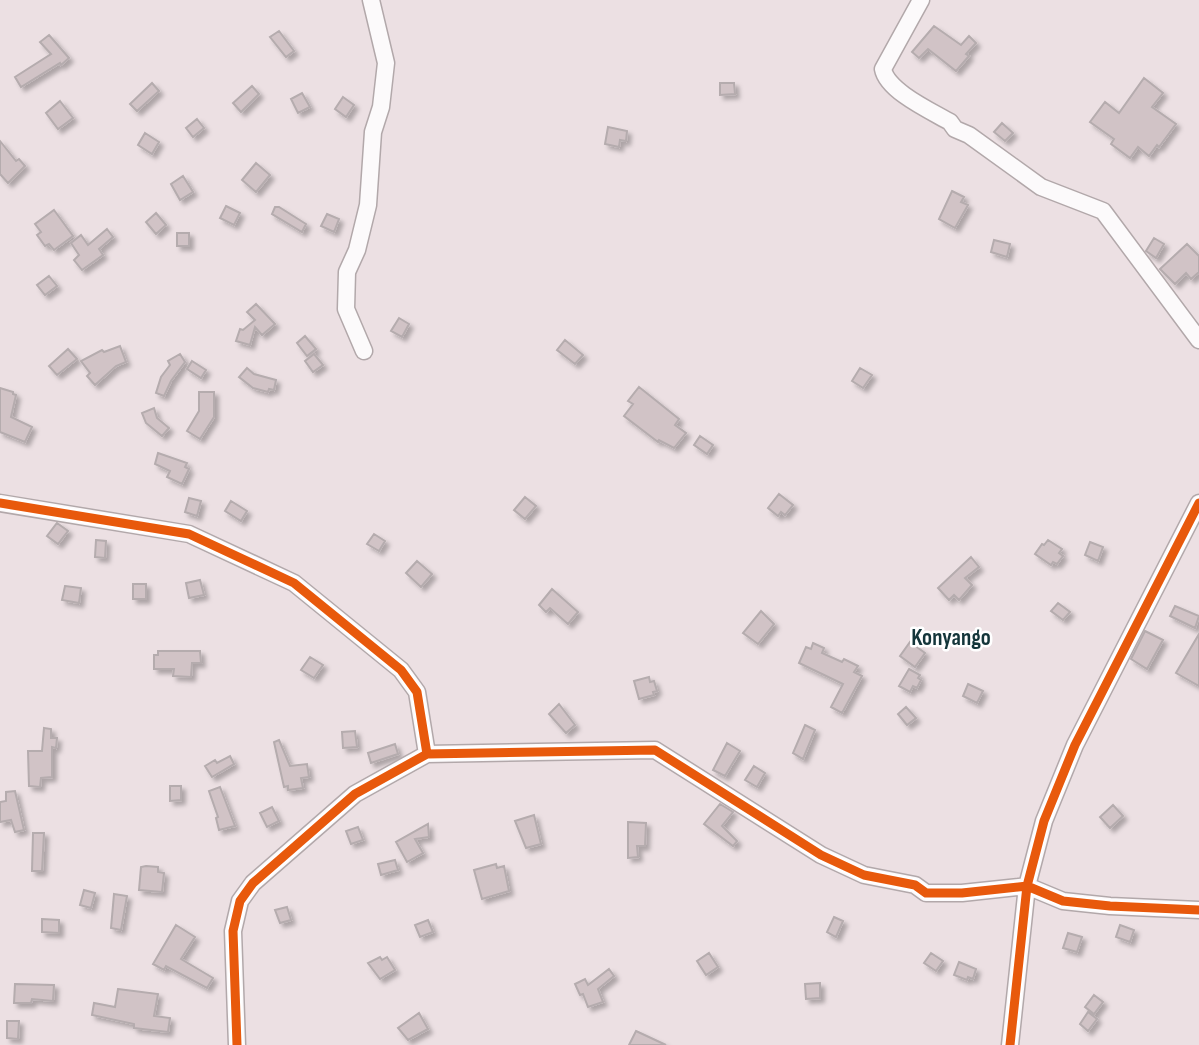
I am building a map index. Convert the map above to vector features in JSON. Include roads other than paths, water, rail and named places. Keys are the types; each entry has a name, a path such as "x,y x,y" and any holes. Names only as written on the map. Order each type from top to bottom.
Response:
{"street":[{"path":"364,351 346,309 347,272 357,250 368,205 373,132 381,107 386,63 371,0"},
{"path":"921,0 883,69 884,77 902,93 950,122 955,129 969,135 1041,187 1103,211 1199,340"},
{"path":"0,503 190,534 294,583 401,670 416,692 427,754"},
{"path":"1010,1045 1027,886 1044,821 1075,745 1199,503"},
{"path":"237,1045 233,931 240,901 253,883 355,794 427,754 655,750 821,855 864,876 915,885 926,893 962,893 1027,886 1063,901 1199,910"}],"district":[{"name":"Konyango","path":"951,637"}]}
